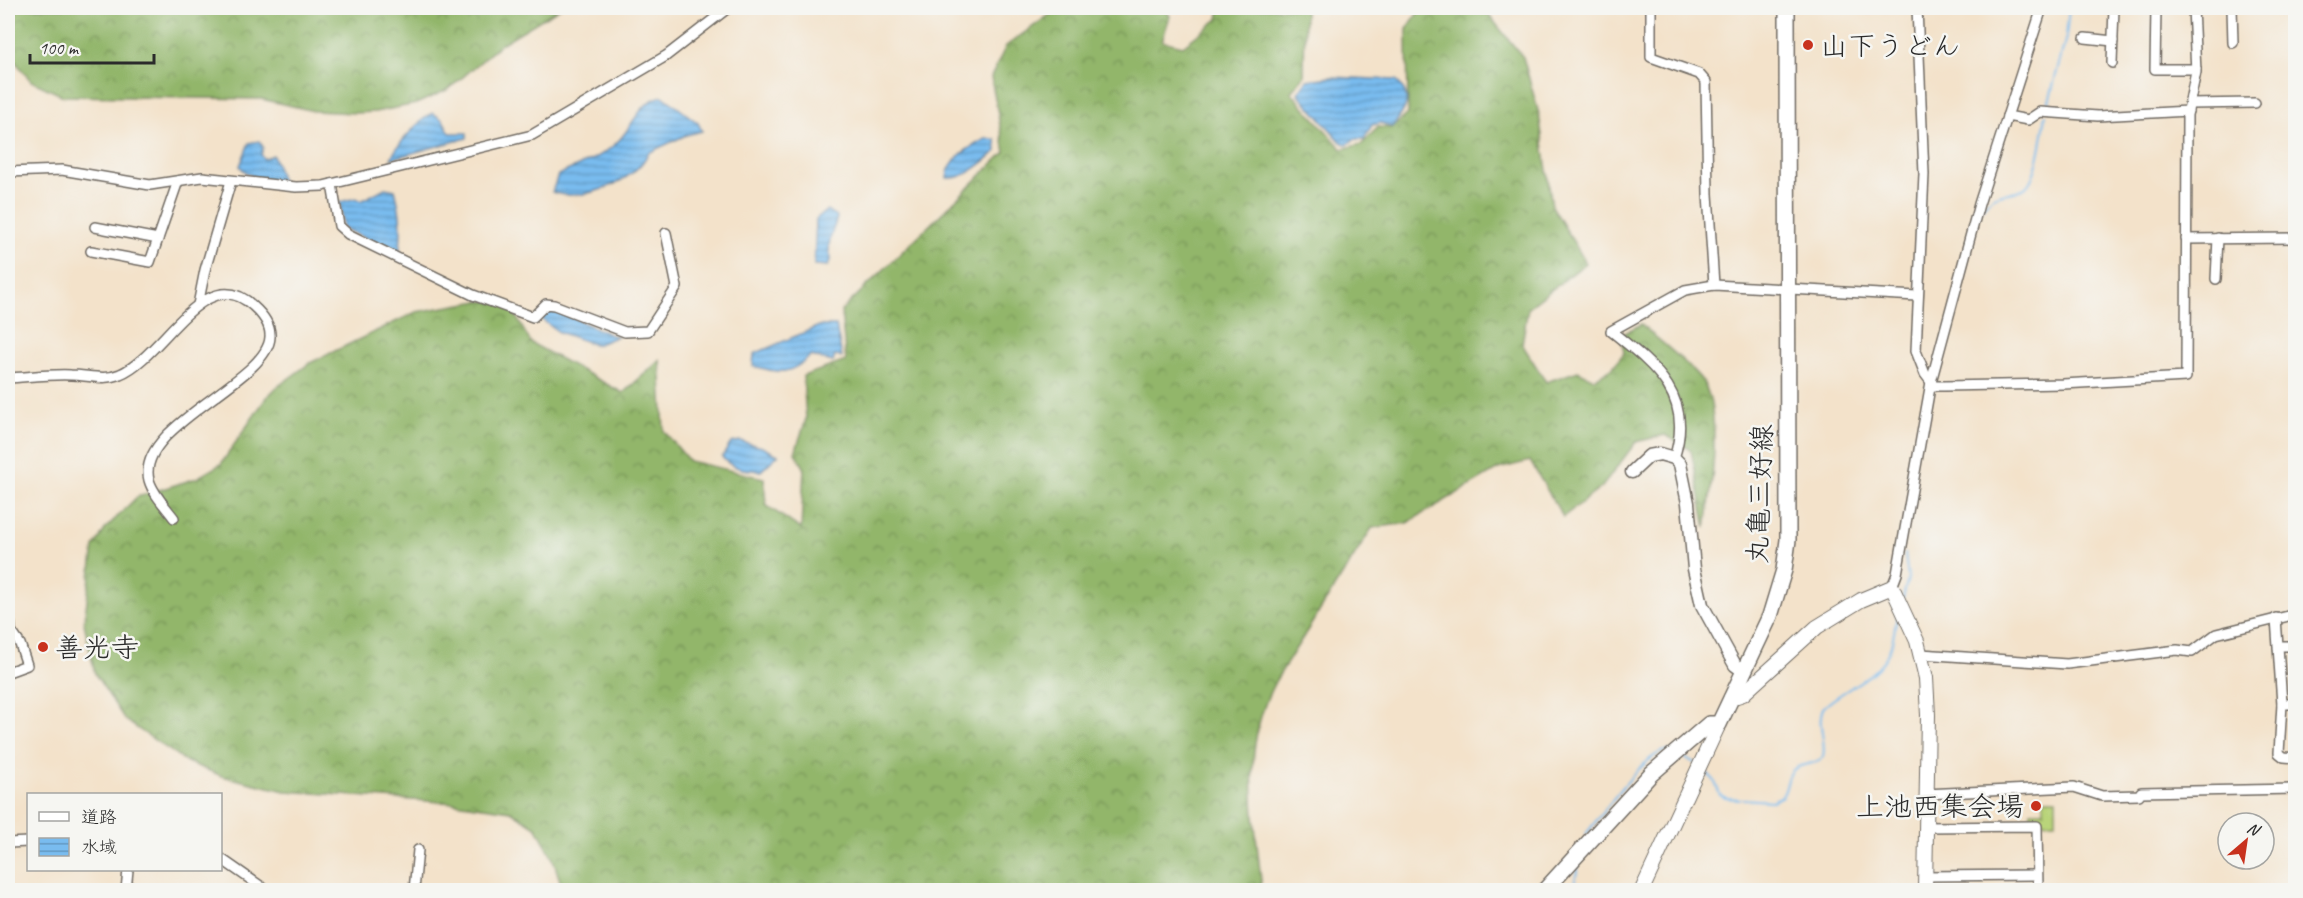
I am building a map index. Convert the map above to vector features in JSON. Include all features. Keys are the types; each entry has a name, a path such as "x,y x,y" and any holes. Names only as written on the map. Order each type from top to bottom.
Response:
{"main road":[{"name":"丸亀三好線","path":"1719,724 1777,596 1788,540 1787,8"},
{"path":"1731,698 1743,694 1825,622 1861,600 1892,587 1921,654 1928,715 1925,884"},
{"path":"1545,891 1651,774 1709,724 1719,724 1642,891"}],"street":[{"path":"8,172 62,170 150,185 202,177 296,186 332,184 532,135 666,57 728,8"},
{"path":"1651,8 1650,57 1699,74 1706,82 1708,194 1714,285"},
{"path":"1917,8 1924,174 1922,259 1917,296 1916,351 1933,384"},
{"path":"1892,587 1897,574 1933,384 1979,204 2042,8"},
{"path":"2112,63 2114,8"},
{"path":"2157,8 2155,69 2196,69"},
{"path":"1933,384 2063,384 2186,377 2189,107 2196,69 2193,8"},
{"path":"2232,8 2233,43"},
{"path":"2085,38 2113,41"},
{"path":"2007,116 2028,120 2040,112 2097,116 2255,103"},
{"path":"91,251 150,262 178,181"},
{"path":"198,305 205,270 231,181"},
{"path":"332,184 339,226 348,234 473,295 534,317 546,304 554,305 633,334 648,331 677,287 666,234"},
{"path":"95,227 158,239"},
{"path":"2217,279 2218,238"},
{"path":"2186,239 2295,238"},
{"path":"1674,458 1682,425 1674,395 1636,351 1611,331 1685,290 1714,285 1917,296"},
{"path":"8,378 71,375 107,378 122,374 145,357 198,305 214,294 229,292 242,296 267,321 270,337 258,363 206,402 156,447 149,465 148,479 155,493 174,518"},
{"path":"1632,472 1649,456 1660,454 1674,458 1683,470 1694,569 1702,605 1735,665 1743,671"},
{"path":"8,598 11,631 20,644 27,665 8,672"},
{"path":"1921,654 2067,664 2177,650 2192,652 2216,634 2295,614"},
{"path":"2276,618 2282,704 2279,753 2284,757 2295,758"},
{"path":"2279,646 2295,646"},
{"path":"2282,704 2295,704"},
{"path":"1925,794 2074,787 2102,796 2139,795 2141,792 2295,789"},
{"path":"1926,827 2037,826 2037,891"},
{"path":"8,843 27,842"},
{"path":"414,891 418,850"},
{"path":"222,859 266,891"},
{"path":"126,891 128,871"},
{"path":"1925,884 2037,874"}],"green space":[{"path":"18,8 560,8 501,44 449,89 416,104 375,112 355,113 314,111 261,99 63,96 31,81 14,60 9,43 10,25"},
{"path":"1059,8 1164,8 1170,16 1162,41 1183,46 1218,19 1220,8 1305,8 1304,76 1291,92 1342,149 1362,144 1378,127 1392,128 1408,114 1407,29 1421,8 1445,12 1447,8 1483,8 1523,57 1539,114 1552,206 1586,263 1528,308 1522,344 1546,382 1578,371 1594,379 1612,368 1624,353 1621,335 1641,324 1700,378 1712,408 1714,429 1713,473 1706,528 1691,450 1665,435 1636,442 1602,487 1563,517 1530,461 1498,469 1407,523 1372,528 1276,680 1264,706 1257,731 1252,783 1262,890 563,890 553,859 537,828 511,811 455,803 285,791 222,776 187,762 125,720 95,674 84,623 94,547 106,528 137,497 197,478 221,464 266,398 310,363 416,312 479,301 508,302 531,343 623,393 660,360 664,431 689,461 764,478 766,505 801,529 804,467 795,453 806,419 803,376 846,361 841,311 1005,152 991,77 1006,46"},
{"path":"2044,799 2056,799 2056,822 2031,822 2031,811 2044,811"}],"water":[{"path":"1331,77 1396,80 1405,92 1406,104 1392,127 1381,123 1372,125 1364,139 1354,139 1347,145 1341,142 1298,93 1307,80"},
{"path":"663,96 698,123 702,131 686,135 648,153 632,173 606,188 578,195 552,192 558,175 607,151 621,138 649,102"},
{"path":"433,113 443,120 450,133 467,133 467,138 391,159 409,134"},
{"path":"987,138 996,140 997,151 967,173 947,178 948,171 956,159"},
{"path":"259,141 263,147 261,155 264,159 273,155 282,181 259,178 248,174 240,166 249,143"},
{"path":"385,188 395,190 397,198 401,229 399,254 343,228 340,202 356,198 361,201"},
{"path":"827,210 837,217 829,242 831,258 828,266 814,265 816,219"},
{"path":"549,307 618,336 596,345 559,332 542,320 545,310"},
{"path":"819,326 836,326 842,357 835,356 833,362 811,356 796,367 784,371 753,366 754,354"},
{"path":"740,441 762,447 778,455 761,471 734,466 722,457 731,443"}],"waterway":[{"path":"2047,109 2066,37 2069,8"},
{"path":"1982,207 1994,197 2023,189 2028,184 2036,167 2046,115"},
{"path":"1903,598 1908,578 1905,554"},
{"path":"1703,769 1714,780 1720,795 1726,798 1772,801 1782,796 1793,770 1823,757 1821,720 1823,708 1869,676 1884,660 1890,649 1898,612"},
{"path":"1586,834 1637,771 1660,753 1669,751"},
{"path":"1683,756 1696,764"},
{"path":"1574,890 1578,864"}],"place":[{"name":"山下うどん","path":"1808,45"},
{"name":"善光寺","path":"43,647"},
{"name":"上池西集会場","path":"2036,806"}]}
